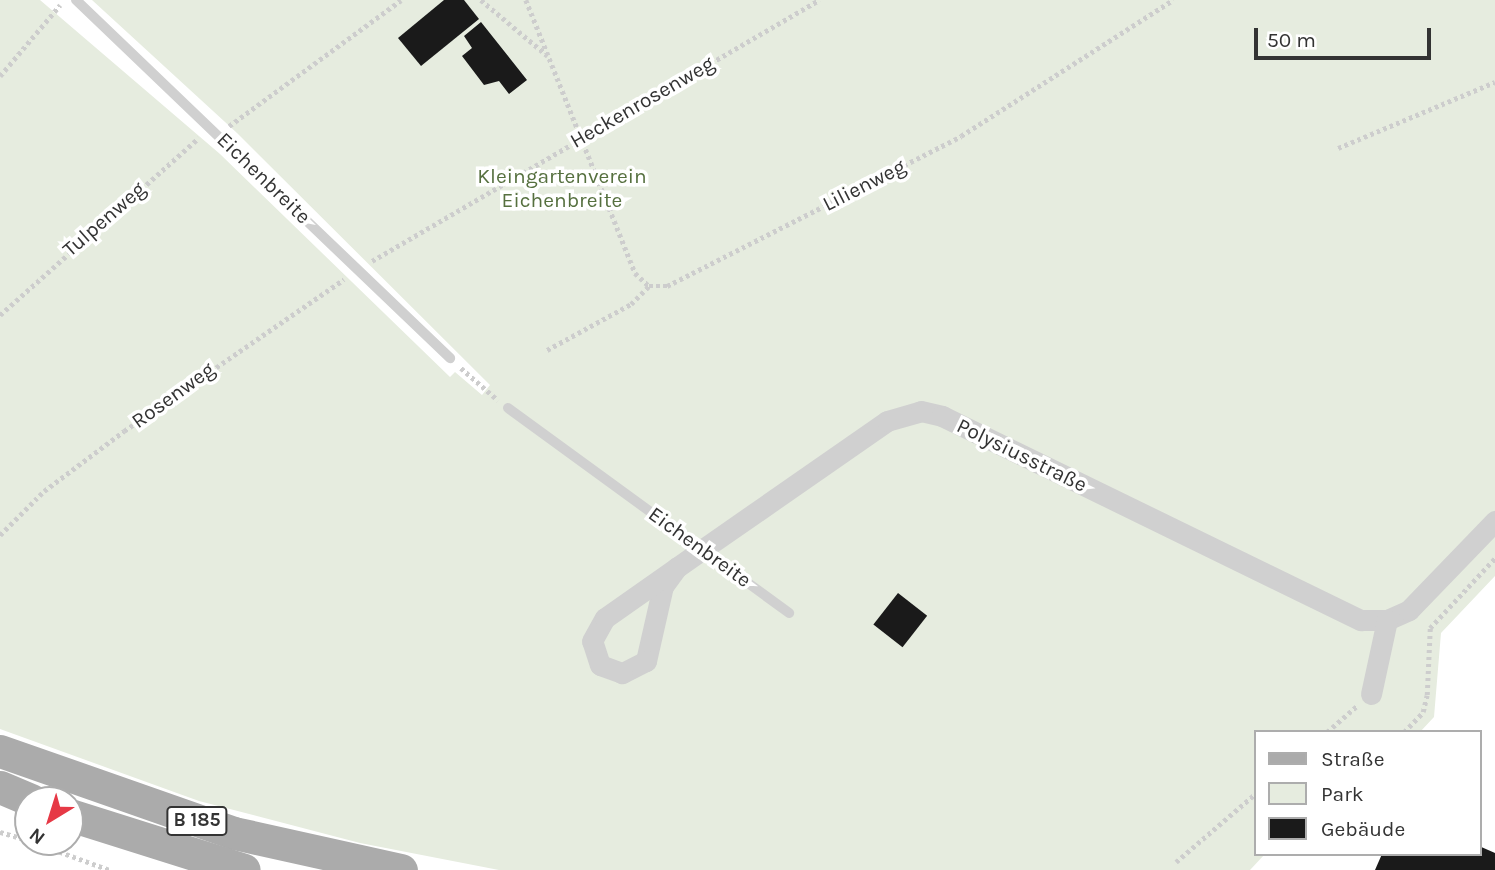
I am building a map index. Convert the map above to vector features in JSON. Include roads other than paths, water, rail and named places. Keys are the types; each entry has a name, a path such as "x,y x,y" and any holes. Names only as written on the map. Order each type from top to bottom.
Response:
{"main road":[{"name":"B 185","path":"0,751 234,833 401,870"},
{"name":"B 185","path":"84,819 244,870"}],"street":[{"name":"Polysiusstraße","path":"677,567 663,586 646,661 622,673 600,665 592,641 596,628 677,567 887,421 921,411 942,416 1361,620 1387,620"},
{"path":"1371,694 1387,620 1409,610 1495,521"}],"lane":[{"name":"Eichenbreite","path":"76,0 215,130 450,358"},
{"name":"Eichenbreite","path":"508,408 789,612"}],"park label":[{"name":"Kleingartenverein Eichenbreite","path":"562,188"}]}
